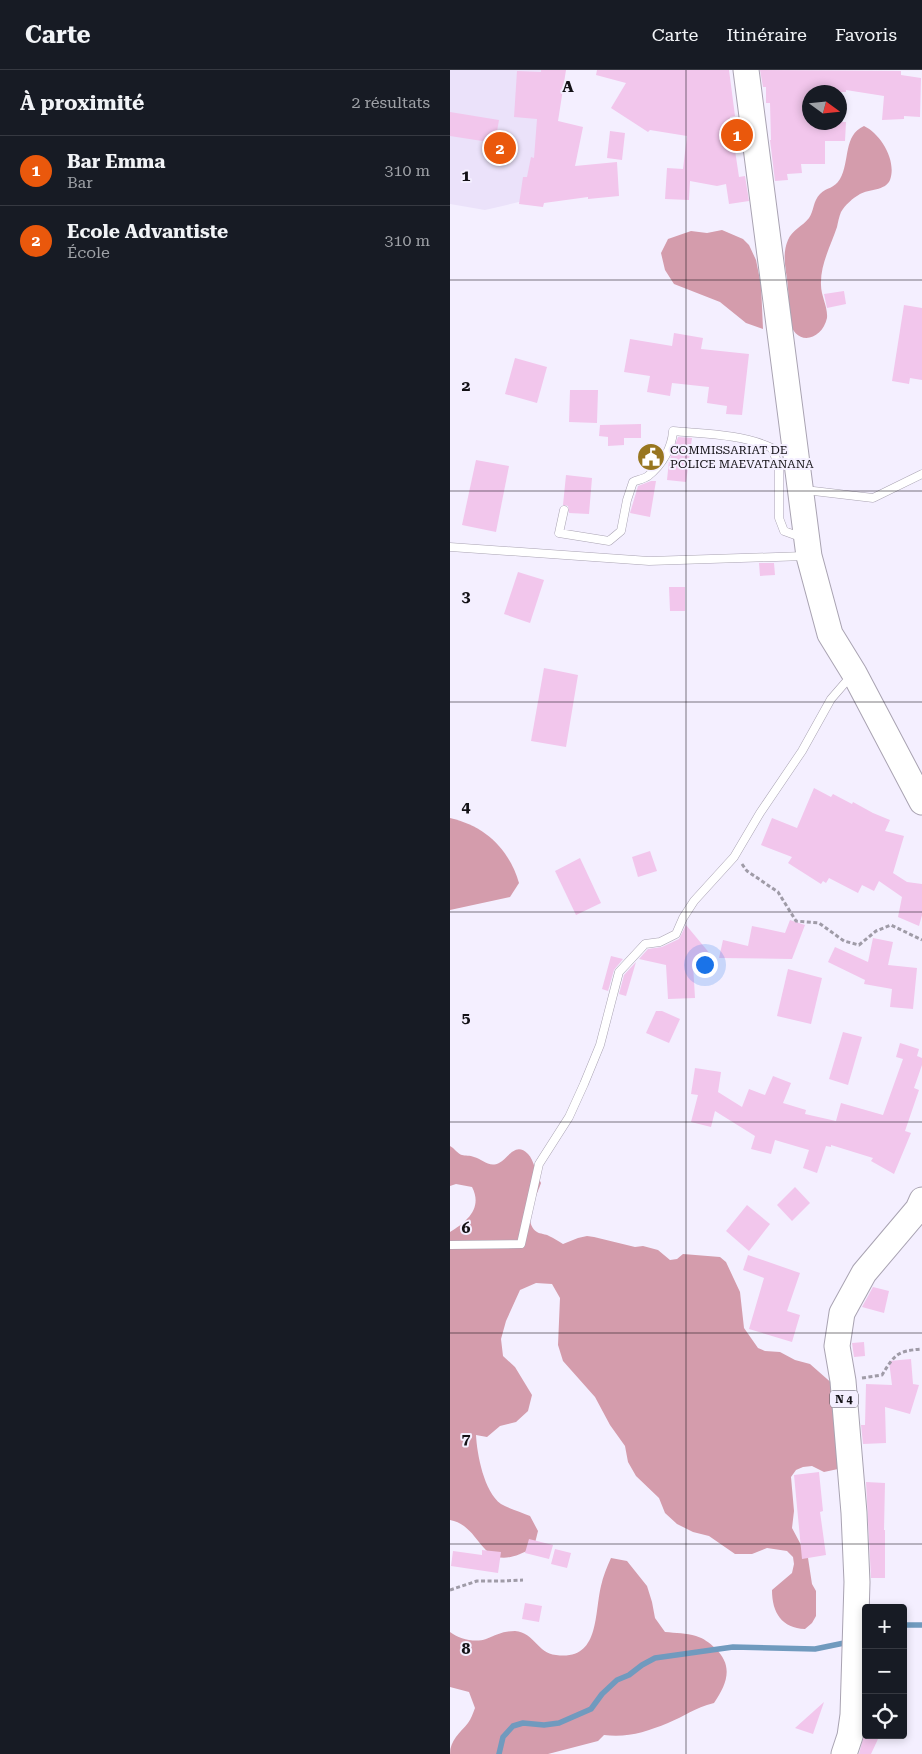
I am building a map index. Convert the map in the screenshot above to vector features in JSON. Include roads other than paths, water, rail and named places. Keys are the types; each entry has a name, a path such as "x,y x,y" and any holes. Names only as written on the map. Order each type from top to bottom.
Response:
{"main road":[{"path":"746,70 808,545 830,634 854,673 922,802"},
{"name":"N 4","path":"844,1754 850,1736 855,1684 857,1582 854,1513 843,1381 836,1346 842,1313 864,1273 921,1206"}],"lane":[{"path":"564,510 559,533 610,541 620,531 632,482 647,477 665,457 672,441 672,430 760,442 772,448 780,467 779,518 784,531 795,535 808,545"},
{"path":"800,490 873,498 922,474"},
{"path":"450,547 498,552 649,561 808,545"},
{"path":"450,1245 522,1244 539,1164 568,1117 584,1084 600,1045 619,972 644,944 660,942 676,934 683,918 694,901 734,857 760,813 802,751 831,699 854,673"}],"waterway":[{"path":"907,1625 922,1625"},
{"path":"499,1754 503,1737 513,1726 523,1723 544,1725 559,1723 591,1709 602,1694 617,1680 629,1675 655,1658 733,1647 815,1649 849,1642"}],"place":[{"name":"Bar Emma","path":"737,135"},
{"name":"Ecole Advantiste","path":"500,148"},
{"name":"COMMISSARIAT DE POLICE MAEVATANANA","path":"651,457"}]}
